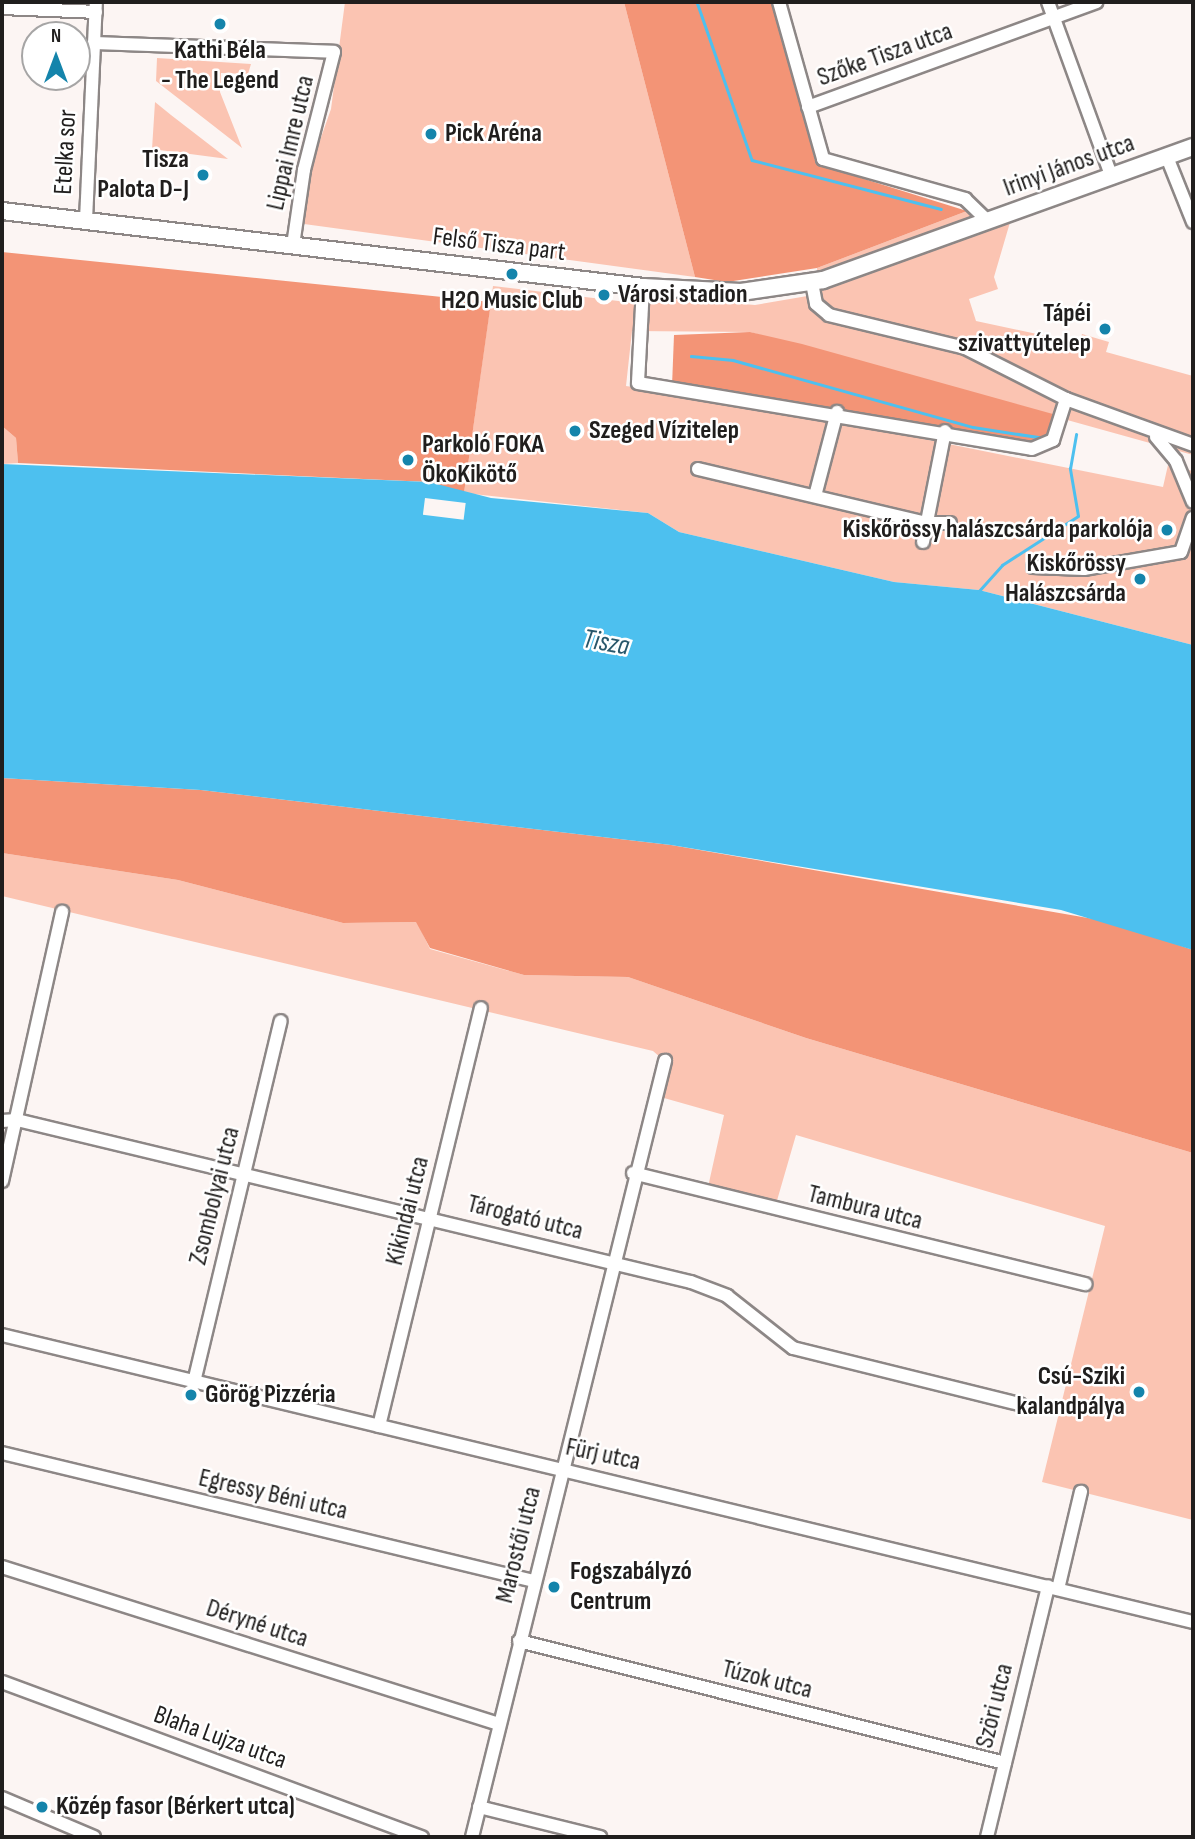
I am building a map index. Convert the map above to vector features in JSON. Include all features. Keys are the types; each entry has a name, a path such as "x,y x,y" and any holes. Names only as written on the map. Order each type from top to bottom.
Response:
{"main road":[{"name":"Irinyi János utca","path":"985,222 1193,147"},
{"name":"Felső Tisza part","path":"2,211 643,287 741,292 812,283 985,222"}],"street":[{"path":"779,2 808,107"},
{"path":"1048,2 1112,177"},
{"name":"Szőke Tisza utca","path":"808,107 1096,2"},
{"path":"2,8 96,7"},
{"name":"Etelka sor","path":"86,220 96,7"},
{"name":"Lippai Imre utca","path":"94,43 334,52 304,170 293,244"},
{"name":"Irinyi János utca","path":"808,107 821,155 831,164 965,200 985,222"},
{"name":"Irinyi János utca","path":"1167,157 1193,222"},
{"path":"812,283 816,304 828,315 1009,360"},
{"path":"643,287 638,383 836,412 1042,447 1058,431 1066,399"},
{"path":"965,348 1066,399 1153,435 1193,445"},
{"path":"815,496 836,412"},
{"path":"923,542 945,431"},
{"path":"1153,435 1176,461 1193,502"},
{"path":"698,469 926,523 950,523"},
{"path":"1033,567 1084,569 1181,552 1193,518"},
{"path":"2,1181 62,912"},
{"name":"Kikindai utca","path":"379,1426 481,1008"},
{"name":"Zsombolyai utca","path":"194,1382 281,1021"},
{"name":"Marostői utca","path":"472,1837 633,1173 665,1061"},
{"name":"Tárogató utca","path":"2,1121 17,1120 710,1288 793,1348 1020,1404"},
{"name":"Tambura utca","path":"633,1173 1086,1284"},
{"name":"Fürj utca","path":"2,1335 1193,1622"},
{"name":"Egressy Béni utca","path":"2,1453 534,1581"},
{"name":"Szöri utca","path":"987,1837 1081,1492"},
{"name":"Déryné utca","path":"2,1567 499,1724"},
{"name":"Túzok utca","path":"519,1641 1005,1763"},
{"name":"Blaha Lujza utca","path":"2,1682 422,1837"},
{"path":"2,1798 94,1837"},
{"path":"479,1807 600,1837"}],"shaded area":[{"path":"345,2 624,2 695,277 304,224 312,163 331,109"},
{"path":"624,2 773,2 816,164 967,211 817,268 727,282 695,277"},
{"path":"157,58 251,64 248,74 221,73 220,92 242,148 156,81"},
{"path":"155,102 171,115 228,159 152,149"},
{"path":"967,211 1011,219 994,277 998,289 969,299 976,321 1079,343 1082,334 1109,342 1106,352 1193,376 1193,455 750,332 632,331 626,386 749,404 1163,487 1168,465 1193,471 1193,645 979,590 894,582 679,532 648,513 464,493 493,286 635,303 660,297 755,305 819,294 817,268"},
{"path":"2,252 491,302 464,493 429,482 18,463 16,438 2,426"},
{"path":"750,332 1060,416 1051,437 1035,445 672,386 674,335"},
{"path":"2,426 16,438 18,463 2,464"},
{"path":"2,778 201,790 671,845 1111,922 1193,950 1193,1153 806,1038 628,977 524,975 430,948 416,922 343,923 178,880 2,853"},
{"path":"2,853 178,880 343,923 417,922 430,949 524,975 628,977 806,1038 1193,1153 1193,1520 1042,1482 1105,1226 796,1135 776,1204 708,1187 724,1115 664,1098 661,1058 653,1051 2,896"}],"water":[{"name":"Tisza","path":"2,464 429,482 491,498 648,513 679,532 894,582 979,590 1193,645 1193,950 1061,910 671,845 201,790 2,778"}],"pier":[{"path":"425,498 466,503 464,520 423,515"}],"waterway":[{"path":"697,2 752,160 941,209"},
{"path":"691,356 733,360 973,427 1044,438"},
{"path":"978,592 1002,565 1078,516 1070,469 1076,435"}],"place":[{"name":"Kathi Béla - The Legend","path":"220,24"},
{"name":"Pick Aréna","path":"431,134"},
{"name":"Tisza Palota D-J","path":"203,175"},
{"name":"H2O Music Club","path":"512,274"},
{"name":"Városi stadion","path":"604,295"},
{"name":"Tápéi szivattyútelep","path":"1105,329"},
{"name":"Szeged Vízitelep","path":"575,431"},
{"name":"Parkoló FOKA ÖkoKikötő","path":"408,460"},
{"name":"Kiskőrössy halászcsárda parkolója","path":"1167,530"},
{"name":"Kiskőrössy Halászcsárda","path":"1140,579"},
{"name":"Csú-Sziki kalandpálya","path":"1139,1392"},
{"name":"Görög Pizzéria","path":"191,1395"},
{"name":"Fogszabályzó Centrum","path":"554,1587"},
{"name":"Közép fasor (Bérkert utca)","path":"42,1807"}]}
